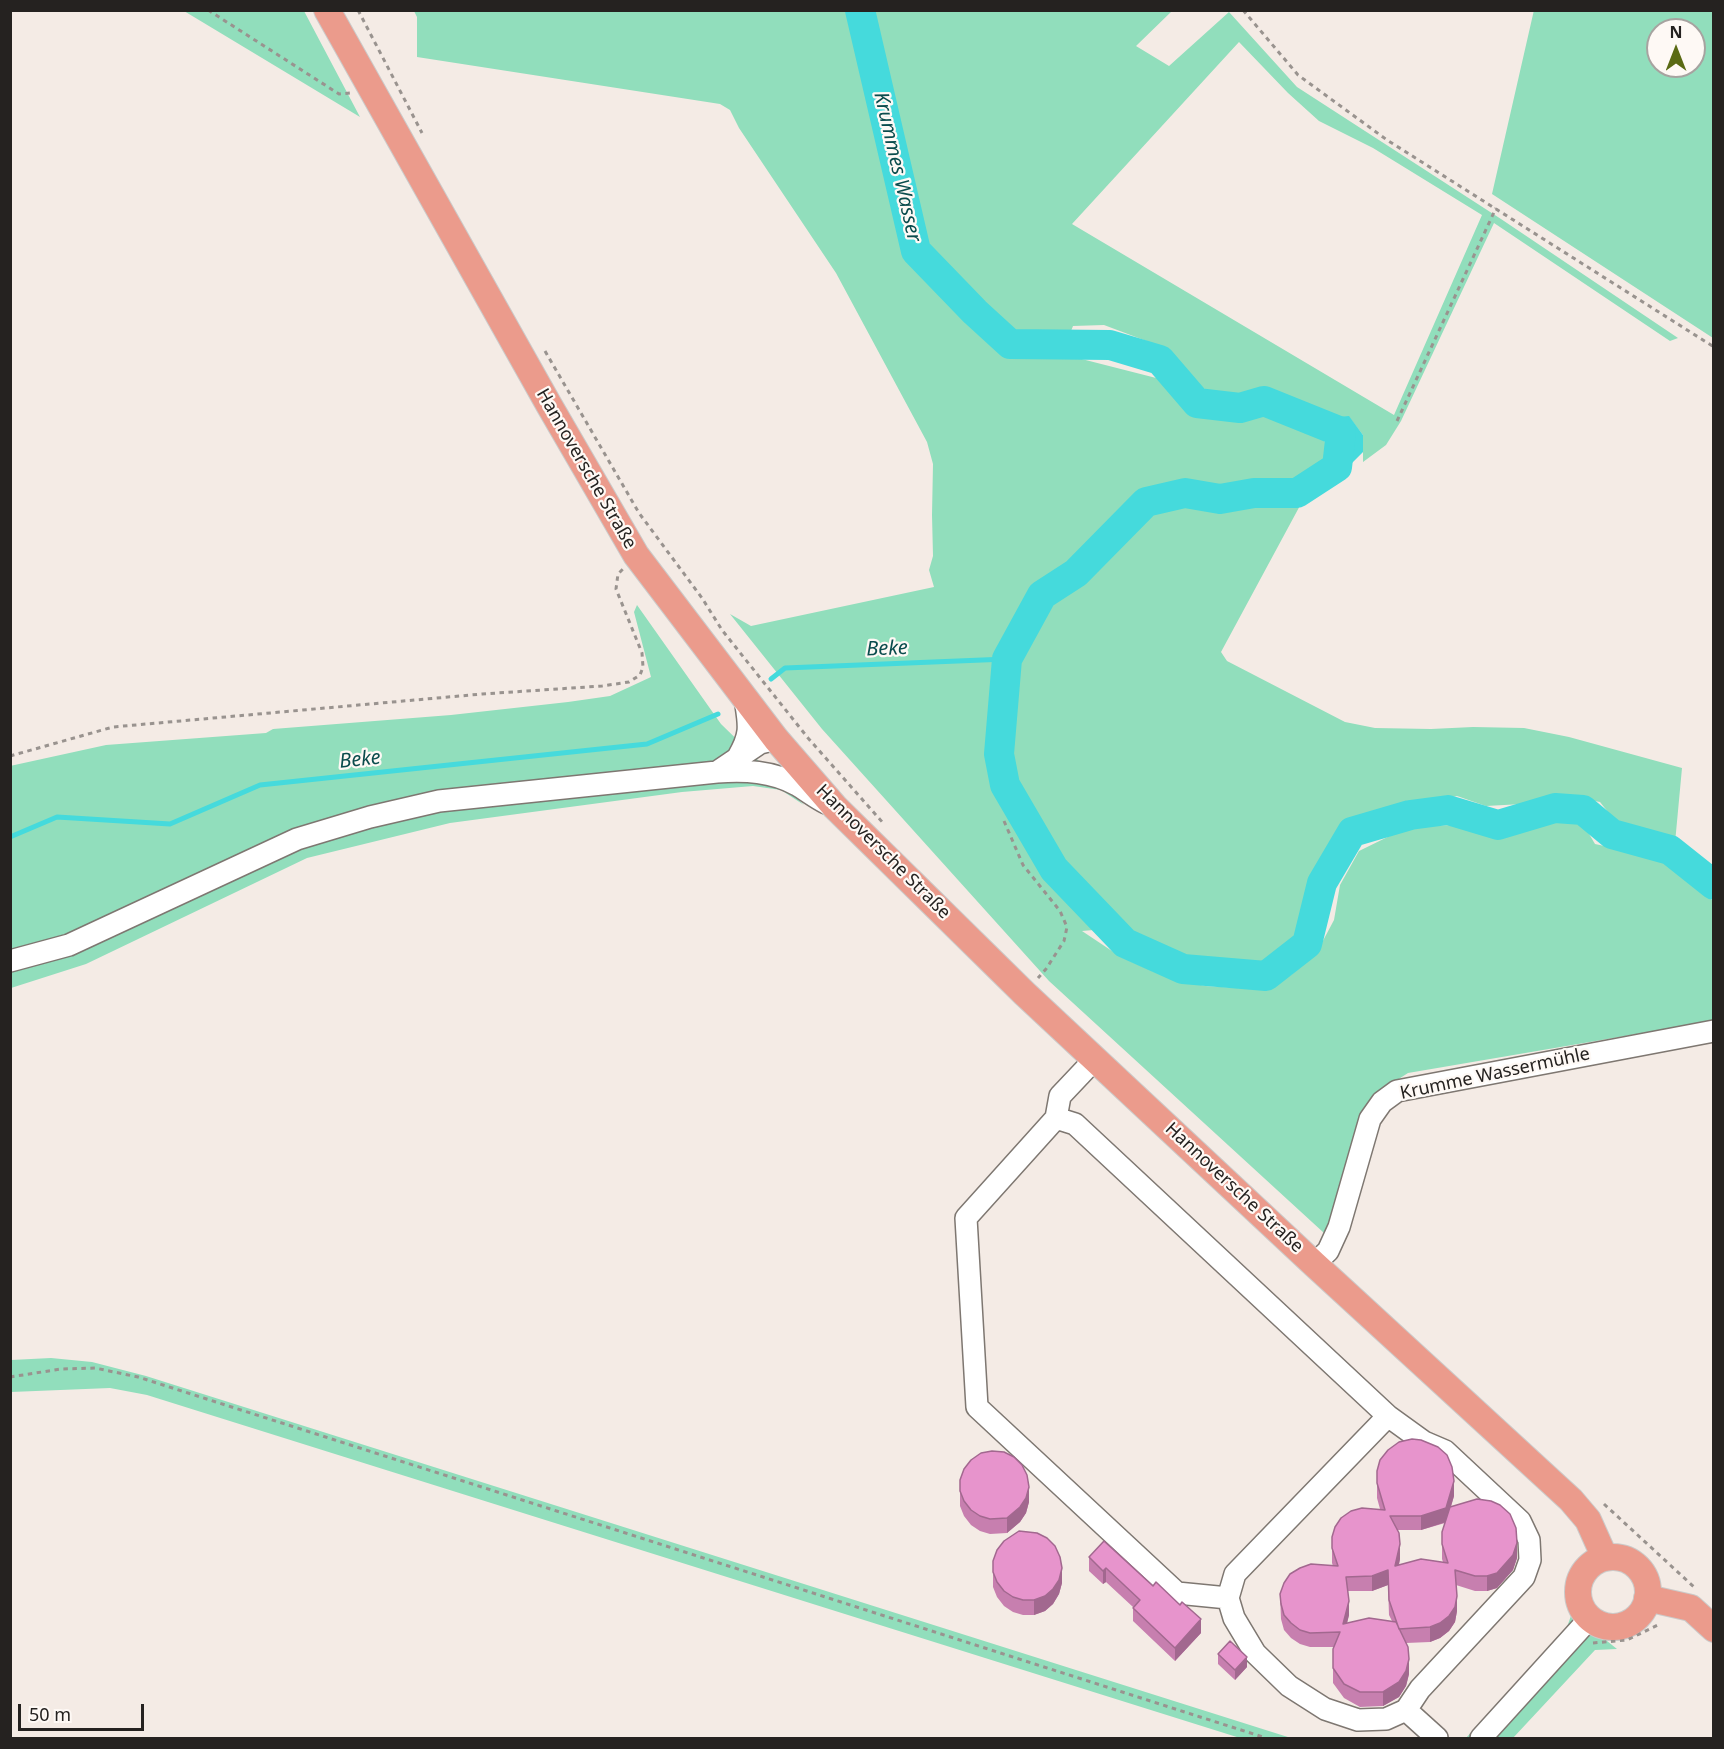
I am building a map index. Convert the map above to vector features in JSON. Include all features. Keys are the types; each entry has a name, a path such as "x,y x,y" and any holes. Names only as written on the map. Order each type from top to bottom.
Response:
{"main road":[{"name":"Hannoversche Straße","path":"327,10 636,555 776,738 835,807 1024,993 1314,1264 1572,1500 1588,1520 1605,1558"},
{"path":"1659,1601 1624,1625 1606,1626 1590,1618 1583,1610 1578,1589 1581,1578 1595,1562 1605,1558 1624,1559 1640,1570 1648,1588 1659,1601 1690,1608 1713,1629"}],"street":[{"path":"742,764 749,728 745,699"},
{"path":"10,961 69,945 297,839 370,817 439,801 717,772 769,753 776,738"},
{"path":"742,764 796,784 835,807"},
{"name":"Krumme Wassermühle","path":"1314,1264 1328,1251 1339,1227 1370,1119 1383,1102 1397,1091 1713,1031"},
{"path":"1095,1059 1060,1096 1056,1118 966,1218 977,1407 1177,1593 1228,1598"},
{"path":"1056,1118 1075,1124 1388,1416 1424,1442 1444,1451 1520,1521 1529,1540 1530,1550 1530,1560 1524,1577 1420,1689 1406,1710 1386,1719 1358,1720 1325,1709 1289,1686 1255,1653 1234,1618 1228,1598 1235,1574 1388,1416"},
{"path":"1480,1738 1590,1618"},
{"path":"1406,1710 1437,1738"}],"path":[{"path":"208,10 339,94"},
{"path":"358,10 426,140"},
{"path":"1243,10 1298,75 1387,140 1713,347"},
{"path":"1397,421 1496,208"},
{"path":"545,351 639,513 702,598 722,630 808,738 888,828"},
{"path":"10,756 113,727 629,682 640,675 643,667 642,653 616,589 618,574 628,563"},
{"path":"1005,821 1023,865 1060,910 1067,927 1064,942 1046,969 1024,993"},
{"path":"10,1377 61,1369 95,1368 138,1377 1266,1738"},
{"path":"1598,1498 1699,1591"},
{"path":"1587,1648 1595,1642 1627,1640 1638,1636 1654,1625 1669,1621 1659,1601"}],"green space":[{"path":"1534,10 1713,11 1713,338 1492,194"},
{"path":"184,11 304,11 360,117"},
{"path":"414,11 1172,11 1136,46 1169,66 1229,12 1297,87 1501,219 1678,338 1670,341 1494,223 1401,421 1386,445 1363,462 1363,435 1349,417 1327,418 1263,388 1227,396 1195,386 1165,348 1104,325 1073,326 1062,354 1164,380 1187,407 1230,419 1267,410 1320,434 1332,454 1323,463 1221,652 1227,661 1345,722 1375,728 1524,728 1569,737 1682,768 1675,843 1620,827 1600,802 1573,797 1541,803 1486,806 1457,796 1365,815 1346,827 1314,878 1298,936 1265,964 1193,960 1140,944 1117,928 1082,931 1121,957 1159,974 1205,986 1254,989 1291,975 1317,952 1334,920 1340,885 1359,851 1408,827 1452,825 1481,833 1506,829 1540,819 1582,822 1595,844 1665,859 1713,901 1713,1021 1408,1073 1380,1091 1337,1210 1324,1233 1049,981 822,729 730,614 751,626 934,587 929,570 933,556 933,464 927,442 836,273 739,128 730,110 720,104 417,57 417,17","holes":["1239,42 1288,93 1319,121 1373,148 1482,215 1394,415 1072,224"]},
{"path":"637,605 721,724 804,805 781,790 753,786 682,792 450,823 307,858 86,964 11,988 10,766 106,745 266,733 273,729 451,715 610,696 651,677 634,612"},
{"path":"51,1358 92,1362 146,1376 1291,1738 1240,1738 147,1395 110,1388 11,1392 11,1360"},
{"path":"1572,1613 1617,1649 1595,1650 1513,1738 1466,1738 1567,1627"}],"water":[{"path":"1311,412 1327,418 1349,416 1363,435 1363,452 1351,464 1323,463 1332,453 1320,434 1305,426"}],"building":[{"path":"1412,1439 1438,1447 1447,1455 1454,1481 1446,1508 1421,1516 1390,1516 1399,1533 1400,1544 1395,1566 1421,1559 1448,1563 1442,1544 1442,1532 1450,1507 1477,1499 1500,1505 1510,1514 1516,1528 1517,1543 1513,1555 1497,1573 1475,1576 1455,1570 1457,1596 1455,1607 1440,1623 1430,1627 1399,1629 1408,1647 1409,1659 1406,1671 1399,1682 1383,1692 1360,1692 1344,1684 1333,1668 1333,1649 1340,1632 1310,1633 1300,1630 1284,1615 1280,1594 1290,1574 1300,1568 1311,1564 1338,1566 1332,1548 1335,1527 1341,1518 1351,1511 1362,1508 1385,1510 1377,1483 1380,1460 1399,1442","holes":["1388,1570 1389,1600 1398,1626 1396,1622 1369,1618 1343,1624 1349,1601 1346,1577 1372,1576"]},
{"path":"1004,1452 1014,1457 1022,1465 1027,1475 1029,1487 1026,1498 1020,1507 1007,1518 990,1519 980,1516 971,1510 960,1491 960,1480 971,1460 981,1453"},
{"path":"1019,1531 1037,1533 1047,1538 1055,1546 1060,1557 1062,1568 1059,1580 1045,1596 1034,1600 1013,1597 1004,1591 993,1572 993,1561 997,1550 1004,1541"},
{"path":"1104,1541 1153,1586 1156,1582 1180,1605 1182,1602 1201,1619 1175,1648 1133,1608 1140,1600 1106,1568 1103,1571 1089,1557"},
{"path":"1230,1641 1247,1657 1235,1670 1218,1654"}],"waterway":[{"name":"Krummes Wasser","path":"860,10 916,251 975,312 1010,344 1110,345 1160,360 1197,403 1240,408 1264,401 1341,432 1337,467 1297,493 1254,493 1220,499 1185,493 1146,502 1076,573 1042,595 1007,659 999,754 1005,785 1054,869 1125,943 1183,969 1266,976 1307,944 1322,883 1352,832 1410,815 1448,810 1498,825 1555,808 1583,810 1612,834 1670,850 1714,885"},
{"name":"Beke","path":"771,679 785,668 1007,659"},
{"name":"Beke","path":"10,837 57,817 170,824 260,785 647,744 718,714"}]}
